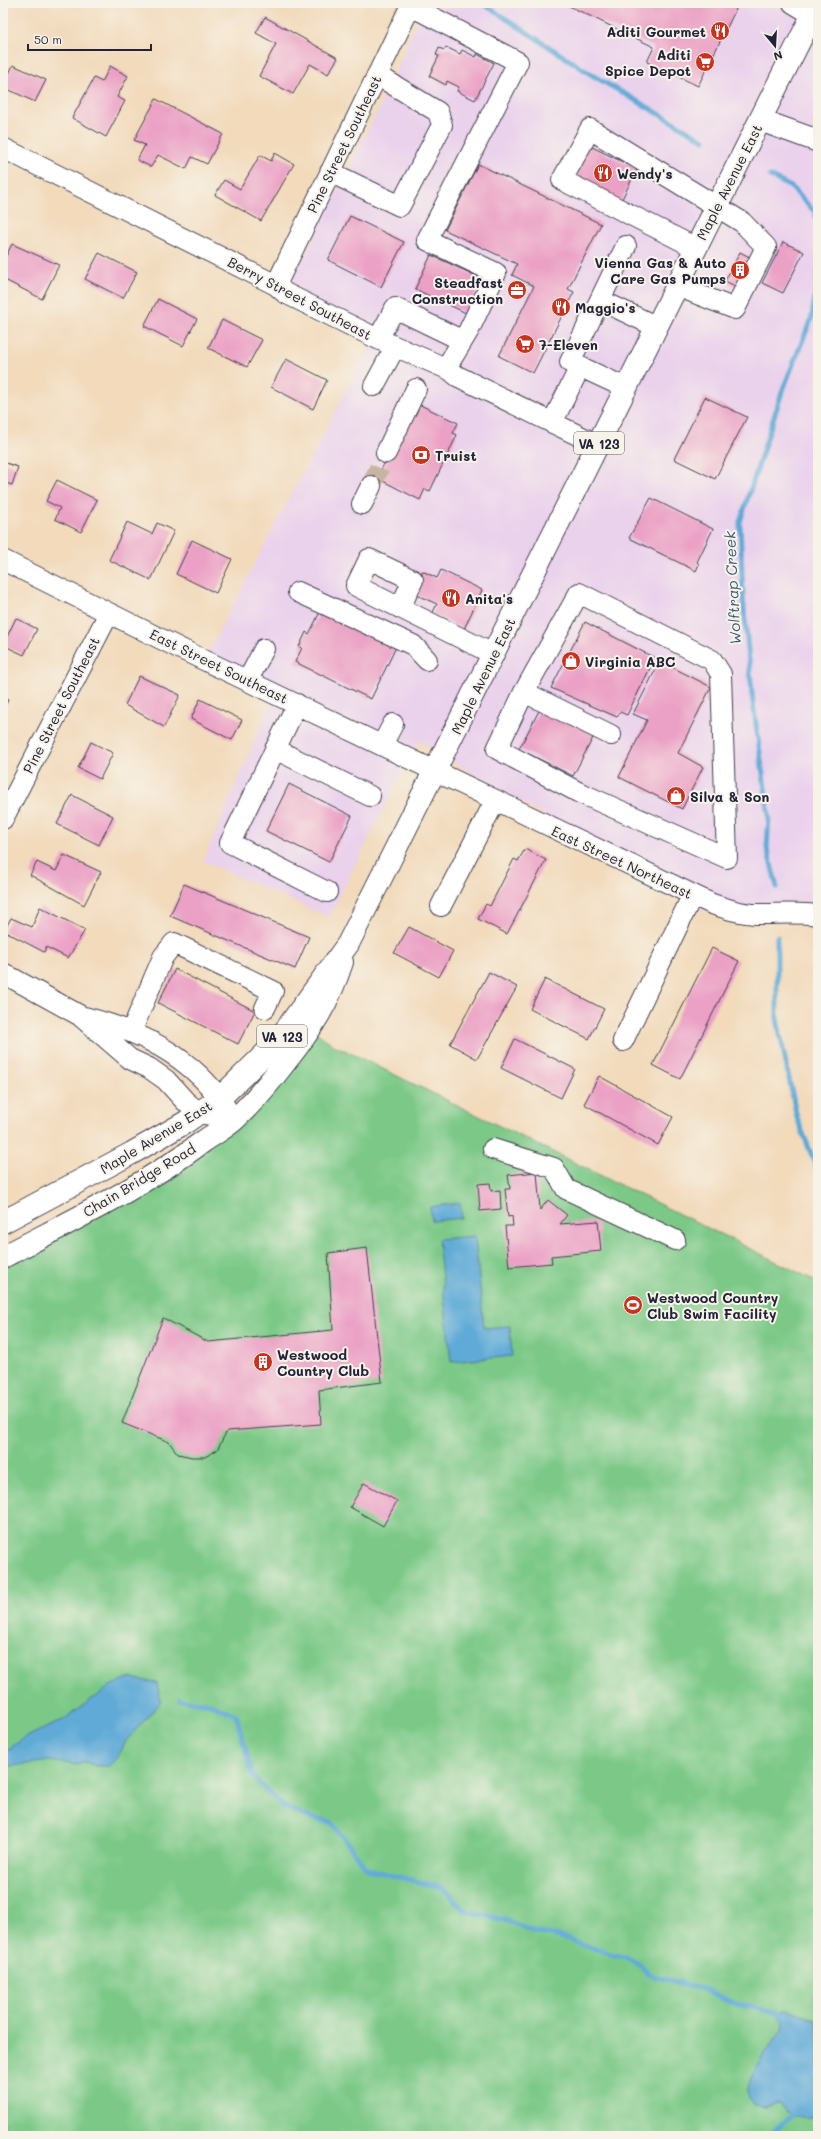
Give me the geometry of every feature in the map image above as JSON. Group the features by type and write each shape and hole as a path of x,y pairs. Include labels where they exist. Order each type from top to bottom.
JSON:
{"main road":[{"name":"Maple Avenue East","path":"3,1222 132,1153 200,1113 220,1098 278,1042 348,944 815,10"},
{"path":"760,120 818,141"},
{"name":"Chain Bridge Road","path":"3,1257 139,1184 179,1160 234,1120 265,1088 303,1041 321,1014 333,991 348,944"}],"street":[{"path":"793,3 815,10"},
{"path":"412,4 518,62 427,240 496,273 469,330 461,340 446,368"},
{"name":"Pine Street Southeast","path":"276,285 412,4"},
{"path":"330,172 400,206 442,125 438,112 377,74"},
{"path":"677,286 735,309 766,247 742,222 590,129 562,180 696,248"},
{"name":"Berry Street Southeast","path":"3,148 276,285 285,293 386,343 446,368 598,445"},
{"path":"626,246 570,362 626,388"},
{"path":"600,300 657,327"},
{"path":"374,386 394,308 461,340"},
{"path":"552,423 580,367"},
{"path":"386,453 416,389"},
{"path":"362,504 371,486"},
{"name":"East Street Southeast","path":"3,560 435,772"},
{"path":"298,592 413,646 427,660"},
{"path":"579,593 712,660 721,674 727,858 578,792 497,749 524,692 579,593"},
{"path":"400,608 493,654"},
{"name":"Pine Street Southeast","path":"3,819 109,613"},
{"path":"248,680 264,649"},
{"path":"524,692 611,735"},
{"path":"297,704 230,843 327,892"},
{"path":"382,745 393,724"},
{"path":"275,749 370,796"},
{"name":"East Street Northeast","path":"435,772 692,896 734,911 757,914 798,912 818,916"},
{"path":"442,906 495,801"},
{"path":"623,1041 692,896"},
{"path":"132,1032 163,956 174,943 273,991 265,1008"},
{"path":"3,974 79,1015 130,1059 149,1068 166,1080 185,1101 200,1113 234,1120"},
{"path":"79,1015 114,1024 166,1050 185,1063 220,1098 234,1120"},
{"path":"493,1149 554,1168 566,1189 674,1240"}],"shaded area":[{"path":"424,3 818,3 818,891 805,915 705,910 418,741 329,917 203,861 275,693 204,660 374,338 285,293 389,88"}],"green space":[{"name":"Westwood Country Club","path":"311,1029 334,1045 818,1282 818,2136 3,2136 3,1258 234,1120"}],"water":[{"path":"460,1203 462,1218 432,1221 430,1207"},
{"path":"475,1236 484,1328 510,1326 512,1356 451,1362 438,1239"},
{"path":"131,1678 157,1683 161,1702 126,1741 119,1755 109,1766 96,1766 85,1762 76,1765 50,1761 3,1767 3,1753 24,1738 63,1720 110,1686"},
{"path":"787,2010 818,2020 818,2116 796,2116 787,2111 778,2103 765,2107 753,2105 748,2095 748,2087 755,2069 766,2051 783,2031 784,2021 779,2013"}],"building":[{"path":"563,3 739,3 698,86 647,62 654,47"},
{"path":"265,17 338,58 328,74 310,64 293,94 259,76 276,44 256,33"},
{"path":"446,47 460,54 462,50 476,57 477,54 494,63 475,100 457,91 459,87 447,81 446,85 429,76 439,56 436,55 439,48 444,50"},
{"path":"13,65 46,80 35,102 3,87"},
{"path":"110,66 128,76 117,97 125,101 106,137 72,118 94,78 102,82"},
{"path":"156,99 223,134 207,164 192,157 186,169 158,155 151,167 137,160 145,145 134,140"},
{"name":"Wendy's","path":"586,144 637,169 620,203 569,178"},
{"path":"275,153 294,164 261,221 215,195 224,180 240,189 260,155 271,161"},
{"path":"478,164 601,224 568,289 574,292 533,373 499,356 534,286 512,275 517,264 445,230"},
{"path":"350,216 404,242 381,287 328,260"},
{"path":"783,242 804,252 783,293 762,283"},
{"path":"12,244 59,265 42,299 3,279 3,262"},
{"name":"Vienna Gas & Auto Care Gas Pumps","path":"740,252 755,260 739,288 725,281"},
{"path":"99,253 137,272 123,298 85,279"},
{"path":"431,255 483,279 466,313 415,289"},
{"path":"158,299 197,319 183,346 144,326"},
{"path":"222,320 262,340 247,367 208,348"},
{"path":"286,359 327,380 313,409 271,387"},
{"path":"705,397 747,417 715,479 674,459"},
{"path":"414,402 458,423 453,433 457,435 430,491 425,489 420,500 377,478"},
{"path":"3,462 18,467 12,485 3,482"},
{"path":"57,480 97,500 81,532 55,519 60,508 46,501"},
{"path":"651,498 713,529 697,562 699,564 696,571 629,538"},
{"path":"127,522 152,534 157,523 174,531 151,580 109,560"},
{"path":"192,540 232,559 216,593 176,574"},
{"name":"Anita's","path":"441,570 482,590 464,629 432,614 437,604 412,593 422,571 437,578"},
{"path":"321,610 396,647 371,699 295,662 302,648 299,647 306,632 309,634"},
{"path":"16,618 37,629 24,655 3,645"},
{"path":"585,622 655,658 627,715 620,712 617,717 551,688"},
{"path":"660,661 711,687 678,753 703,767 682,809 619,777 647,720 633,714"},
{"path":"139,676 180,695 164,727 125,705"},
{"path":"3,698 8,700 3,710"},
{"path":"200,699 242,720 232,740 191,719"},
{"path":"542,705 596,732 573,776 519,749"},
{"path":"91,742 113,753 100,779 78,768"},
{"path":"289,784 352,816 329,862 266,831"},
{"path":"72,795 113,816 99,845 57,824"},
{"path":"525,849 546,860 507,934 478,919 486,904 490,906 514,859 518,861"},
{"path":"64,855 101,872 84,905 30,875 37,862 56,871"},
{"path":"184,884 309,937 295,969 170,916"},
{"path":"40,907 85,930 68,958 46,947 44,952 4,931 11,918 32,927"},
{"path":"409,927 453,951 439,977 394,953"},
{"path":"712,948 739,961 680,1079 653,1065"},
{"path":"175,969 255,1011 238,1044 158,1003"},
{"path":"489,972 517,987 477,1059 450,1044"},
{"path":"545,979 604,1009 589,1039 530,1009"},
{"path":"515,1039 575,1069 561,1098 501,1068"},
{"path":"599,1076 673,1117 658,1145 584,1104"},
{"path":"537,1172 540,1210 548,1200 567,1215 560,1224 598,1221 601,1251 551,1256 552,1263 509,1267 505,1226 513,1226 512,1216 508,1217 505,1189 510,1189 508,1175"},
{"path":"490,1183 491,1191 500,1190 501,1209 480,1211 478,1184"},
{"name":"Westwood Country Club","path":"367,1248 382,1382 319,1390 321,1424 227,1431 217,1450 205,1457 192,1457 178,1454 169,1442 122,1423 163,1318 208,1342 333,1330 328,1253"},
{"path":"364,1483 397,1501 383,1526 350,1507"}],"waterway":[{"name":"Wolftrap Creek","path":"482,3 592,75 704,140"},
{"name":"Wolftrap Creek","path":"770,176 791,187 815,212 818,228"},
{"name":"Wolftrap Creek","path":"777,887 767,848 769,816 753,703 743,597 740,522 782,392 812,317 818,273"},
{"name":"Wolftrap Creek","path":"777,937 777,1019 797,1118 818,1171"},
{"path":"180,1700 211,1704 236,1715 253,1777 284,1807 311,1818 332,1823 367,1869 443,1888 464,1910 511,1922 534,1932 569,1939 614,1955 626,1957 643,1967 650,1975 707,1990 736,2004 779,2013 782,2018"},
{"path":"769,2136 796,2111"}],"tunnel":[{"path":"371,486 386,453"}],"place":[{"name":"Aditi Gourmet","path":"720,31"},
{"name":"Aditi Spice Depot","path":"705,62"},
{"name":"Wendy's","path":"603,173"},
{"name":"Vienna Gas & Auto Care Gas Pumps","path":"740,270"},
{"name":"Steadfast Construction","path":"517,290"},
{"name":"Maggio's","path":"561,307"},
{"name":"7-Eleven","path":"525,344"},
{"name":"Truist","path":"421,455"},
{"name":"Anita's","path":"451,598"},
{"name":"Virginia ABC","path":"571,661"},
{"name":"Silva & Son","path":"676,796"},
{"name":"Westwood Country Club Swim Facility","path":"633,1305"},
{"name":"Westwood Country Club","path":"263,1362"}]}
